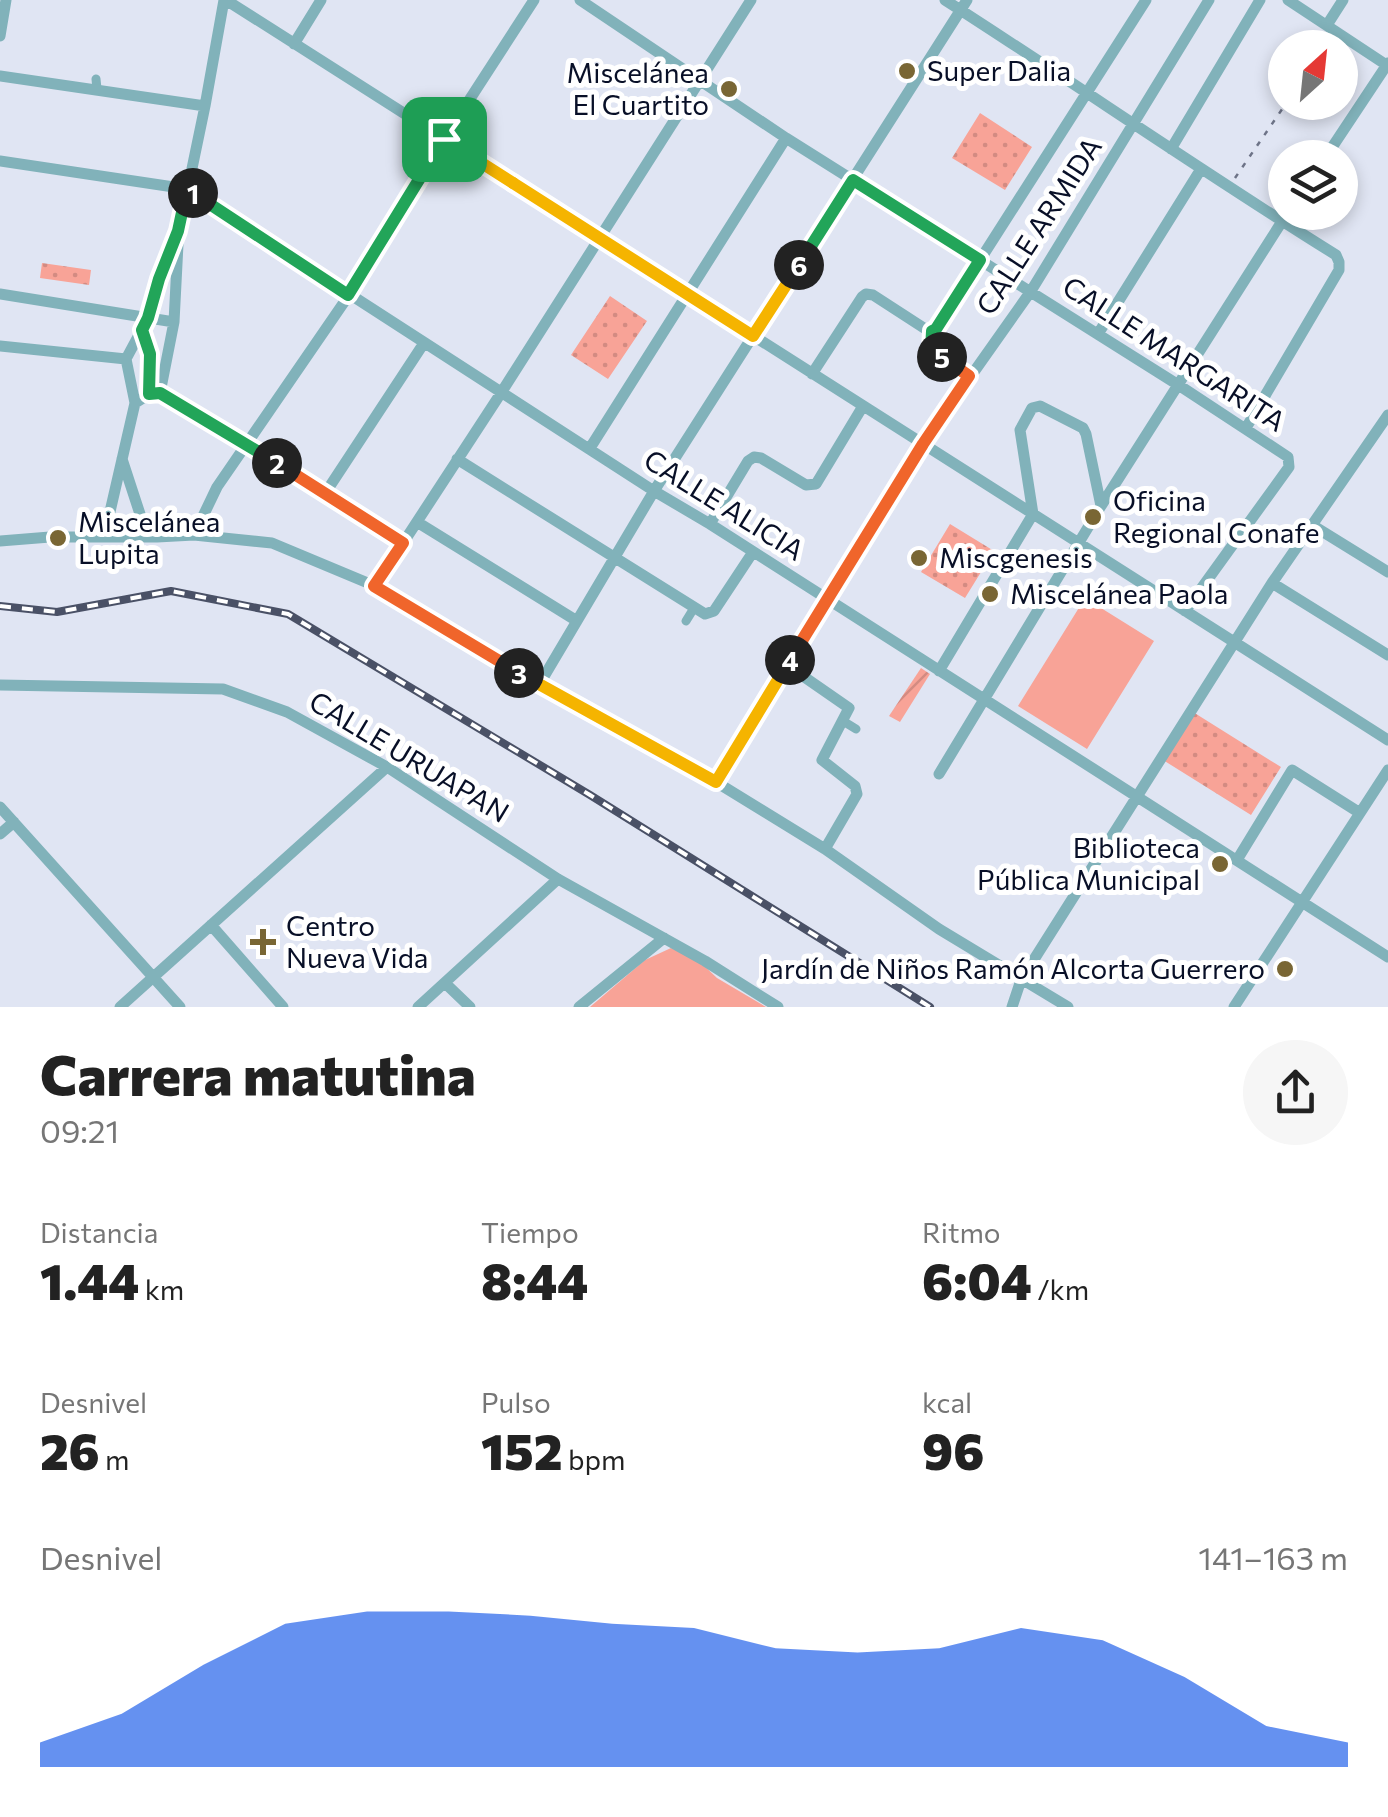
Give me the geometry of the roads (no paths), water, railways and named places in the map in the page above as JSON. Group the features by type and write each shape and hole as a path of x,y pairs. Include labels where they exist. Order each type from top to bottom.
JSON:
{"street":[{"path":"0,36 6,0"},
{"path":"101,536 135,403 126,359 145,324 178,231 225,0 1388,740"},
{"path":"294,44 320,0"},
{"path":"194,535 217,487 348,295 534,0"},
{"name":"CALLE MARGARITA","path":"580,0 786,138 1288,457 1289,467 1185,611"},
{"path":"374,586 751,0"},
{"path":"945,0 964,5 1201,170 1268,208"},
{"path":"812,374 866,294 932,331 936,329 1146,0"},
{"name":"CALLE ARMIDA","path":"716,782 923,444 1031,292 1209,0"},
{"path":"1171,149 1260,0"},
{"path":"1288,0 1388,64 1337,140"},
{"path":"1327,26 1343,0"},
{"path":"538,684 654,491 964,5"},
{"path":"0,76 97,84 205,106"},
{"path":"590,448 786,138"},
{"path":"0,162 187,189"},
{"path":"1098,334 1201,170"},
{"name":"CALLE ALICIA","path":"187,189 1388,957"},
{"path":"939,774 1101,506 1277,230"},
{"path":"1246,428 1339,270 1336,256 1302,230"},
{"path":"135,403 154,394 174,322 178,231"},
{"path":"0,294 145,324 174,322"},
{"path":"145,324 154,394"},
{"path":"326,492 424,343"},
{"path":"0,346 126,359"},
{"path":"154,394 326,492 403,543"},
{"path":"710,524 754,457 806,485 816,484 864,406"},
{"path":"939,671 1033,514 1020,430 1032,408 1040,406 1083,428 1101,506"},
{"path":"1012,1007 1021,980 1234,642 1388,415"},
{"path":"122,456 140,514 136,536"},
{"path":"457,459 708,614 752,552"},
{"path":"417,522 576,622"},
{"path":"1312,525 1388,572"},
{"path":"0,541 194,535 272,543 374,586 538,684 716,782 824,849 939,929 1068,1007"},
{"path":"1272,583 1388,656"},
{"path":"686,621 694,608"},
{"path":"787,665 849,708 822,760 855,786 857,794 824,849"},
{"name":"CALLE URUAPAN","path":"0,685 223,689 287,712 387,767 558,879 705,961 778,1007"},
{"path":"843,720 856,729"},
{"path":"120,1007 387,767"},
{"path":"1237,860 1292,770 1360,813"},
{"path":"1234,1007 1388,770"},
{"path":"0,806 180,1007"},
{"path":"0,834 14,822"},
{"path":"418,1007 558,879"},
{"path":"211,925 284,1007"},
{"path":"579,1007 664,938"},
{"path":"445,982 470,1007"}],"railway":[{"path":"0,606 57,612 171,591 288,614 590,795 930,1007"}],"place":[{"name":"Super Dalia","path":"907,71"},
{"name":"Miscelánea El Cuartito","path":"729,89"},
{"name":"Oficina Regional Conafe","path":"1093,517"},
{"name":"Miscelánea Lupita","path":"58,538"},
{"name":"Miscgenesis","path":"919,558"},
{"name":"Miscelánea Paola","path":"990,594"},
{"name":"Biblioteca Pública Municipal","path":"1220,864"},
{"name":"Centro Nueva Vida","path":"263,942"},
{"name":"Jardín de Niños Ramón Alcorta Guerrero","path":"1285,969"}]}
